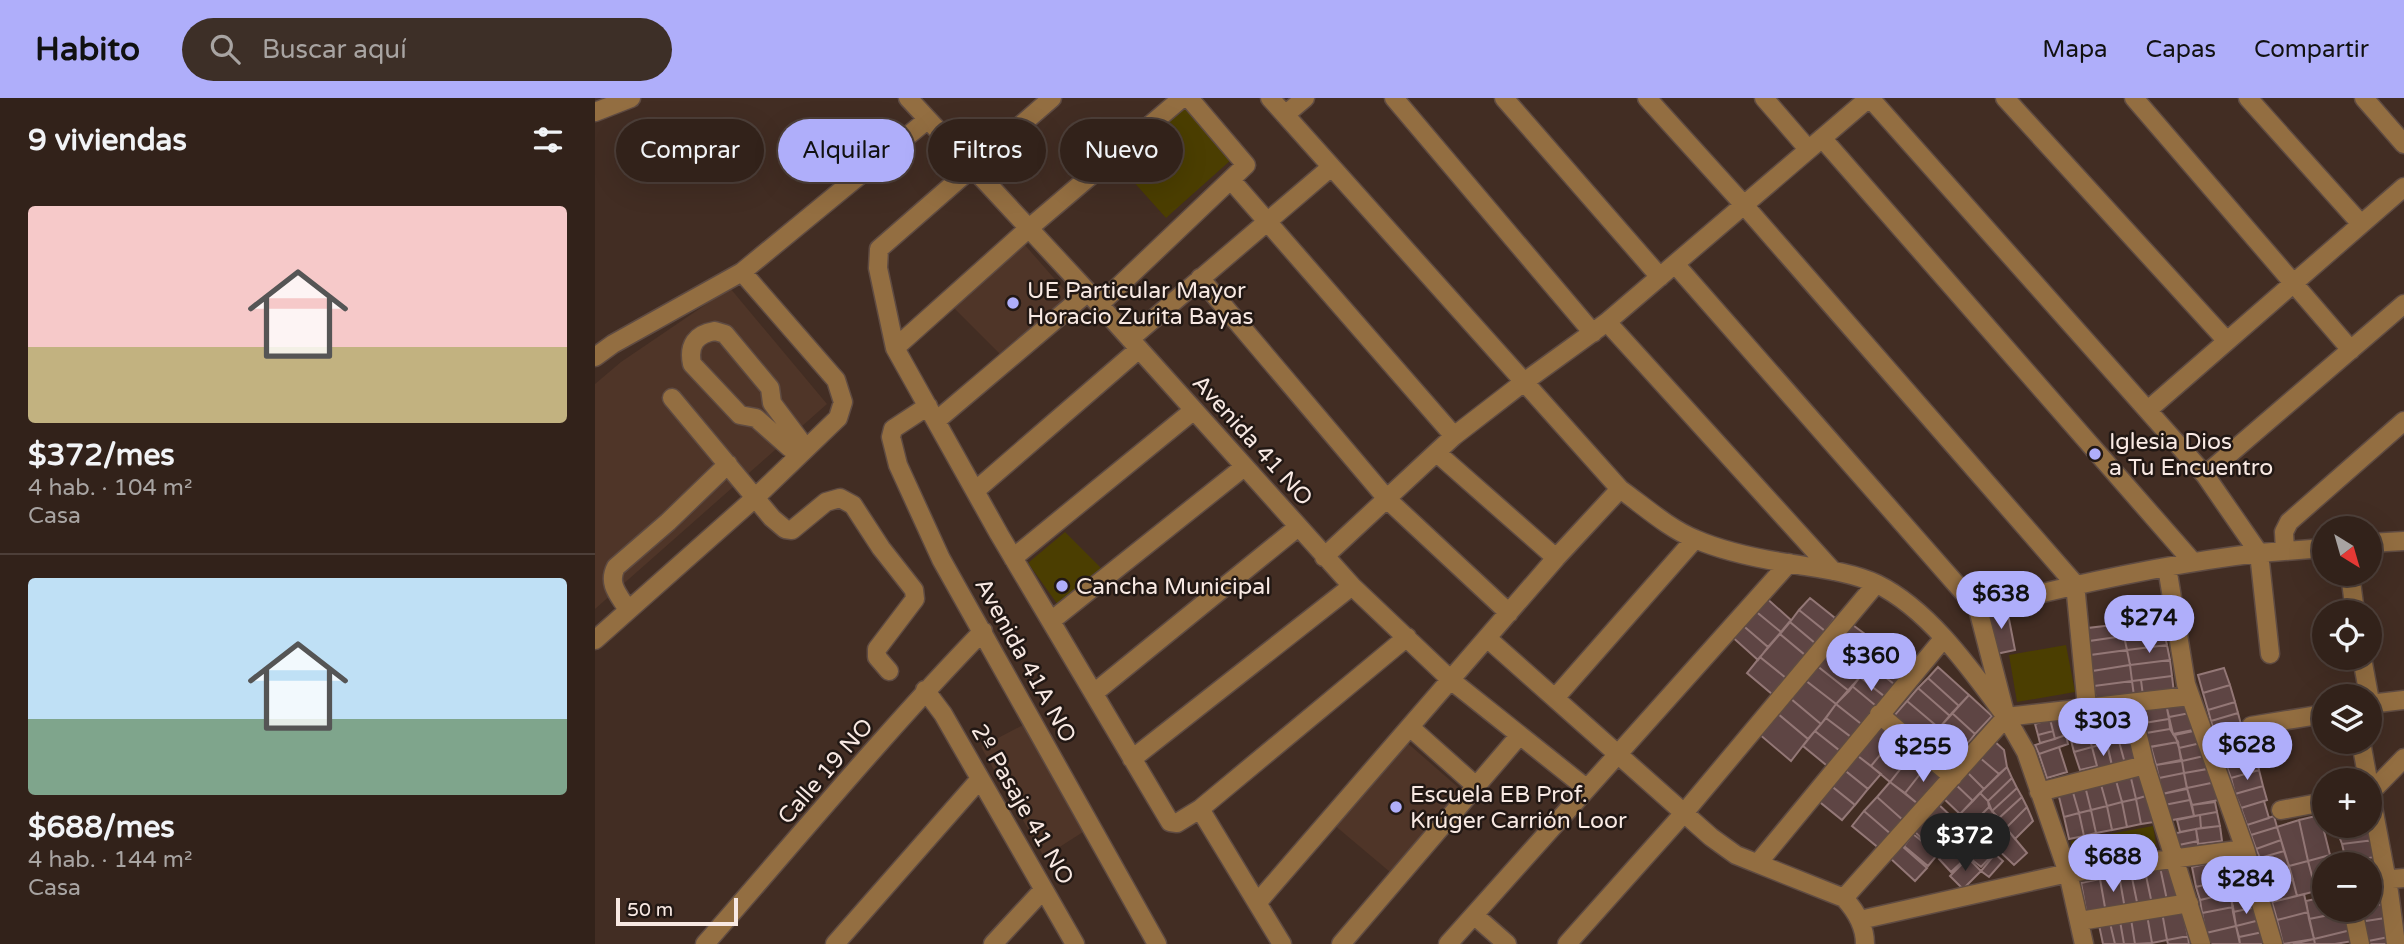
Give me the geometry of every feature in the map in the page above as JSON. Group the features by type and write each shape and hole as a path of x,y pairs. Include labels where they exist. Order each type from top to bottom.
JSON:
{"street":[{"path":"595,112 631,98"},
{"path":"1028,119 1052,98"},
{"path":"895,348 1028,229 1182,98"},
{"path":"932,413 1094,298 1246,165 1189,98"},
{"path":"1270,98 1620,489 1666,523 1695,539 1737,552 1833,571 1876,584 1914,609 1943,639 1972,670 2006,717 2026,752 2068,873 2084,944"},
{"path":"1285,115 1305,98"},
{"path":"1394,98 1600,328 1833,571"},
{"path":"1504,98 1660,277"},
{"path":"1647,98 2075,584 2087,707"},
{"path":"1764,98 1815,143 2192,561"},
{"path":"1324,557 1454,436 1600,328 1869,98 2206,475 2259,553 2270,654"},
{"path":"2005,98 2226,340"},
{"path":"2134,98 2351,350"},
{"path":"2248,98 2361,224"},
{"path":"2364,98 2404,144"},
{"name":"Avenida 41 NO","path":"913,100 927,120"},
{"path":"595,357 613,344 742,272 927,120"},
{"path":"975,491 1134,344 1200,278 1330,168"},
{"path":"1231,180 1454,436"},
{"path":"955,182 879,249 878,268 895,348 1013,558 1173,824 1200,808 1407,638"},
{"name":"Avenida 41 NO","path":"987,182 1352,586 1452,681 1586,788"},
{"path":"2148,410 2404,187"},
{"path":"1675,264 1978,609 2006,717"},
{"path":"595,640 756,497 838,418 843,402 836,380 742,272"},
{"path":"1200,278 1388,500 1509,613"},
{"path":"2206,475 2404,304"},
{"path":"715,331 725,334 770,388 772,402 799,439 802,452 790,449 756,418 740,415 692,364 692,345 698,337 715,331"},
{"path":"673,398 772,518 785,529 792,530 826,502 840,498 853,505 881,548 914,590 915,598 877,649 877,657 889,671"},
{"path":"1013,558 1193,410"},
{"name":"Avenida 41A NO","path":"932,413 893,429 891,437 895,456 941,559 983,631 1150,941"},
{"path":"2285,551 2284,532 2289,522 2404,421"},
{"path":"1437,453 1556,558"},
{"path":"628,610 612,584 616,566 668,522 728,464"},
{"path":"1051,621 1244,467"},
{"path":"1257,903 1556,558 1620,489"},
{"path":"1094,693 1298,527"},
{"path":"2398,541 2404,527"},
{"path":"1555,698 1695,539"},
{"path":"1978,609 2075,584 2192,561 2312,549"},
{"path":"1448,944 1789,563"},
{"path":"2167,567 2186,684 2245,849 2273,944"},
{"path":"1567,944 1684,813 1876,584"},
{"path":"1132,759 1352,586"},
{"name":"Calle 19 NO","path":"705,944 926,690 983,631"},
{"path":"1487,638 1684,813 1736,855 1844,898 1860,920 1865,944"},
{"path":"1758,863 1943,639"},
{"name":"2º Pasaje 41 NO","path":"926,690 1075,944"},
{"path":"1844,898 2006,717 2190,696"},
{"path":"2382,703 2404,700"},
{"path":"2130,704 2145,765 2201,944"},
{"path":"1879,714 1952,777"},
{"path":"2251,726 2312,716"},
{"path":"1411,728 1476,786"},
{"path":"1341,944 1519,736"},
{"path":"2382,778 2404,758"},
{"path":"2039,792 2145,765"},
{"path":"835,944 980,779"},
{"path":"2281,810 2312,804"},
{"path":"1200,808 1282,944"},
{"path":"2379,838 2396,944"},
{"path":"1860,920 2068,873 2245,849"},
{"path":"993,944 1043,890"},
{"path":"2080,921 2189,903"},
{"path":"1474,915 1507,944"},
{"path":"2355,922 2360,944"}],"shaded area":[{"path":"1184,103 1232,159 1166,218 1134,182 1183,182 1183,119 1165,119"},
{"name":"UE Particular Mayor Horacio Zurita Bayas","path":"1024,244 1074,301 1005,359 952,306"},
{"path":"730,288 827,404 595,609 595,384 621,362"},
{"name":"Cancha Municipal","path":"1065,532 1101,568 1058,605 1028,563"},
{"path":"2066,645 2075,692 2017,702 2009,655"},
{"path":"1023,725 1083,832 1044,857 981,747"},
{"name":"Escuela EB Prof. Krúger Carrión Loor","path":"1404,740 1460,789 1390,872 1333,824"},
{"path":"2153,826 2157,850 2075,866 2071,841"}],"building":[{"path":"1764,596 1791,620 1781,632 1753,609"},
{"path":"1810,598 1835,618 1825,631 1799,610"},
{"path":"1753,609 1781,632 1768,647 1740,623"},
{"path":"2007,609 2015,650 1996,654 1988,612"},
{"path":"1799,610 1825,631 1815,643 1790,622"},
{"path":"1790,622 1815,643 1805,655 1780,634"},
{"path":"1740,623 1768,647 1758,660 1730,635"},
{"path":"1850,623 1884,648 1870,665 1836,640"},
{"path":"2121,624 2124,636 2089,641 2088,628"},
{"path":"2164,632 2167,645 2127,650 2124,636"},
{"path":"1780,634 1805,655 1786,678 1760,657"},
{"path":"2124,636 2127,650 2090,655 2089,641"},
{"path":"1836,640 1870,665 1860,677 1827,651"},
{"path":"2167,645 2170,660 2130,665 2127,650"},
{"path":"1884,648 1914,671 1899,688 1870,665"},
{"path":"2127,650 2130,665 2092,671 2090,655"},
{"path":"1827,651 1860,677 1849,691 1816,665"},
{"path":"1760,657 1786,678 1772,694 1747,673"},
{"path":"2170,660 2172,676 2132,681 2130,665"},
{"path":"1816,665 1849,691 1836,704 1805,680"},
{"path":"1870,665 1899,688 1889,700 1860,677"},
{"path":"2130,665 2132,681 2094,686 2092,671"},
{"path":"1938,667 1969,695 1959,706 1928,678"},
{"path":"2224,668 2230,685 2203,693 2198,675"},
{"path":"2172,676 2174,693 2143,696 2141,680"},
{"path":"1860,677 1889,700 1881,710 1852,686"},
{"path":"1928,678 1959,706 1950,716 1918,688"},
{"path":"1805,680 1836,704 1821,724 1790,698"},
{"path":"2141,680 2143,696 2134,696 2132,681"},
{"path":"2132,681 2134,696 2096,701 2094,686"},
{"path":"2230,685 2235,702 2208,710 2203,693"},
{"path":"1852,686 1881,710 1865,727 1836,704"},
{"path":"1918,688 1950,716 1939,728 1907,701"},
{"path":"1969,695 1992,716 1975,734 1952,713"},
{"path":"1790,698 1821,724 1808,739 1777,713"},
{"path":"2188,700 2190,713 2169,717 2166,704"},
{"path":"1907,701 1939,728 1925,744 1893,717"},
{"path":"2235,702 2238,713 2211,721 2208,710"},
{"path":"2166,703 2169,719 2144,723 2141,707"},
{"path":"1836,704 1865,727 1855,740 1826,718"},
{"path":"2124,706 2130,735 2106,741 2099,712"},
{"path":"1777,713 1808,739 1791,761 1759,734"},
{"path":"1952,713 1975,734 1964,748 1939,728"},
{"path":"2083,713 2092,747 2074,752 2065,717"},
{"path":"2190,713 2198,729 2173,734 2169,717"},
{"path":"2238,713 2242,728 2216,737 2211,721"},
{"path":"2100,715 2107,743 2092,747 2084,719"},
{"path":"2064,716 2068,734 2055,739 2050,719"},
{"path":"1826,718 1855,740 1844,754 1815,731"},
{"path":"2050,719 2053,731 2038,735 2035,724"},
{"path":"2169,719 2170,729 2146,733 2144,723"},
{"path":"1877,724 1895,737 1871,766 1854,753"},
{"path":"2247,726 2252,746 2223,755 2216,737"},
{"path":"1939,728 1964,748 1950,764 1925,744"},
{"path":"2170,729 2178,742 2149,747 2146,733"},
{"path":"2198,730 2201,743 2179,748 2175,735"},
{"path":"1815,731 1844,754 1831,769 1803,746"},
{"path":"2053,731 2055,739 2040,743 2038,735"},
{"path":"2066,735 2068,744 2039,754 2035,745"},
{"path":"2136,735 2142,763 2126,767 2118,738"},
{"path":"1895,737 1914,752 1890,782 1871,766"},
{"path":"2118,738 2126,767 2113,770 2106,741"},
{"path":"1993,740 2004,750 2007,767 1999,774 1979,757"},
{"path":"2178,742 2181,760 2156,765 2151,747"},
{"path":"2107,743 2113,770 2099,774 2092,747"},
{"path":"2201,743 2204,756 2182,761 2179,748"},
{"path":"2252,746 2256,758 2227,767 2223,755"},
{"path":"2059,747 2067,772 2047,778 2039,754"},
{"path":"2092,747 2097,766 2080,770 2074,752"},
{"path":"1914,752 1928,764 1905,793 1890,782"},
{"path":"1854,753 1881,774 1868,789 1842,768"},
{"path":"2204,756 2208,769 2184,773 2182,761"},
{"path":"1979,757 1999,774 1984,789 1966,771"},
{"path":"2256,758 2259,770 2231,778 2227,767"},
{"path":"2182,761 2184,773 2159,778 2156,765"},
{"path":"1928,764 1942,775 1918,804 1905,793"},
{"path":"2007,767 2012,778 1988,801 1980,793"},
{"path":"1842,768 1868,789 1855,805 1829,784"},
{"path":"2213,768 2216,782 2187,788 2184,773"},
{"path":"2142,770 2149,795 2136,799 2130,774"},
{"path":"2259,770 2263,786 2235,794 2231,778"},
{"path":"1966,771 1984,789 1973,801 1954,783"},
{"path":"2184,773 2187,789 2162,794 2159,778"},
{"path":"2130,774 2136,799 2122,802 2115,777"},
{"path":"2115,777 2122,802 2107,806 2100,781"},
{"path":"2012,778 2017,788 1992,811 1988,801"},
{"path":"2100,781 2107,806 2091,810 2085,786"},
{"path":"1890,782 1918,804 1904,821 1877,797"},
{"path":"2216,782 2219,800 2192,805 2187,788"},
{"path":"1954,783 1973,801 1960,814 1942,797"},
{"path":"1829,784 1855,805 1842,820 1816,799"},
{"path":"2085,786 2091,810 2079,813 2072,789"},
{"path":"2263,786 2267,800 2241,808 2235,794"},
{"path":"2017,788 2022,797 1999,818 1992,811"},
{"path":"2187,788 2190,800 2164,805 2162,794"},
{"path":"2072,789 2079,813 2064,817 2058,793"},
{"path":"1980,793 1988,801 1989,807 1972,824 1960,814"},
{"path":"2149,795 2154,822 2141,824 2136,799"},
{"path":"1877,797 1904,821 1892,835 1864,811"},
{"path":"2022,797 2027,807 2006,828 1999,818"},
{"path":"2136,799 2141,824 2127,827 2122,802"},
{"path":"2190,800 2194,816 2167,821 2164,805"},
{"path":"2264,801 2269,818 2247,825 2241,808"},
{"path":"2122,802 2127,827 2112,830 2107,806"},
{"path":"2215,802 2217,812 2194,816 2192,805"},
{"path":"1937,803 1968,832 1958,842 1927,814"},
{"path":"2107,806 2112,830 2096,833 2091,810"},
{"path":"1989,807 2006,828 1991,843 1972,824"},
{"path":"2027,807 2033,821 2015,839 2006,828"},
{"path":"2091,810 2096,833 2084,836 2079,813"},
{"path":"1864,811 1892,835 1880,849 1852,826"},
{"path":"2217,812 2220,826 2201,828 2200,815 2194,816"},
{"path":"2079,813 2084,836 2069,839 2064,817"},
{"path":"2200,815 2201,828 2180,832 2177,820"},
{"path":"2274,816 2277,827 2251,835 2247,825"},
{"path":"1927,817 1953,841 1940,856 1914,831"},
{"path":"2312,817 2312,838 2326,838 2329,852 2312,852 2312,860 2308,861 2299,820"},
{"path":"2299,820 2308,861 2289,866 2277,827"},
{"path":"2220,826 2222,841 2198,844 2196,829"},
{"path":"2277,827 2281,840 2256,849 2251,835"},
{"path":"2006,828 2027,853 2014,865 1991,843"},
{"path":"2196,829 2198,841 2174,846 2172,834"},
{"path":"1971,831 1982,843 1968,856 1957,845"},
{"path":"1913,834 1938,854 1928,866 1904,846"},
{"path":"2340,838 2374,840 2342,844"},
{"path":"2281,840 2284,851 2260,858 2256,849"},
{"path":"2374,840 2375,852 2344,852 2342,844"},
{"path":"2198,841 2199,853 2176,856 2174,846"},
{"path":"1984,843 1995,852 1981,867 1970,858"},
{"path":"1955,844 1967,857 1951,872 1939,859"},
{"path":"1902,846 1927,868 1915,881 1891,859"},
{"path":"2284,851 2289,866 2264,873 2260,858"},
{"path":"1995,854 2003,861 1989,877 1981,871"},
{"path":"2244,855 2250,878 2228,884 2223,860"},
{"path":"1968,858 1981,871 1963,889 1950,876"},
{"path":"2223,860 2227,879 2196,887 2192,867"},
{"path":"2312,860 2312,876 2308,861"},
{"path":"2308,861 2312,892 2297,896 2289,866"},
{"path":"2176,864 2183,897 2167,900 2160,867"},
{"path":"2289,866 2293,880 2268,887 2264,873"},
{"path":"2160,867 2167,900 2152,904 2145,871"},
{"path":"2145,871 2152,904 2138,907 2131,873"},
{"path":"2131,873 2138,907 2125,909 2119,875"},
{"path":"2119,875 2125,909 2106,913 2100,879"},
{"path":"2250,878 2253,891 2231,896 2228,884"},
{"path":"2100,879 2106,913 2087,916 2081,883"},
{"path":"2227,879 2230,893 2200,900 2196,887"},
{"path":"2293,880 2297,896 2272,902 2268,887"},
{"path":"2253,891 2257,907 2233,912 2231,896"},
{"path":"2389,892 2391,903 2382,904 2382,893"},
{"path":"2230,893 2233,907 2202,913 2200,900"},
{"path":"2304,894 2308,912 2277,920 2272,902"},
{"path":"2312,900 2312,918 2309,919 2306,901"},
{"path":"2391,903 2392,917 2382,919 2382,904"},
{"path":"2233,907 2236,926 2206,933 2202,913"},
{"path":"2257,907 2260,920 2236,926 2233,912"},
{"path":"2182,908 2188,936 2167,940 2162,912"},
{"path":"2162,912 2167,940 2152,943 2147,915"},
{"path":"2308,912 2314,939 2283,944 2277,920"},
{"path":"2147,915 2152,943 2135,944 2131,919"},
{"path":"2392,917 2394,936 2363,942 2359,922 2382,922 2382,919"},
{"path":"2312,918 2312,922 2350,922 2351,930 2314,939 2309,919"},
{"path":"2131,919 2135,944 2124,944 2120,921"},
{"path":"2260,920 2263,932 2239,937 2236,926"},
{"path":"2120,921 2124,944 2115,944 2110,923"},
{"path":"2110,923 2115,944 2103,944 2099,925"},
{"path":"2236,926 2240,944 2208,944 2206,933"},
{"path":"2351,930 2353,941 2315,944 2314,939"},
{"path":"2263,932 2265,944 2240,944 2239,937"},
{"path":"2188,936 2189,944 2168,944 2167,940"},
{"path":"2394,936 2396,944 2363,944 2363,942"},
{"path":"2314,939 2315,944 2293,944"}],"place":[{"name":"UE Particular Mayor Horacio Zurita Bayas","path":"1013,303"},
{"name":"Iglesia Dios a Tu Encuentro","path":"2095,454"},
{"name":"Cancha Municipal","path":"1062,586"},
{"name":"Escuela EB Prof. Krúger Carrión Loor","path":"1396,807"}]}
